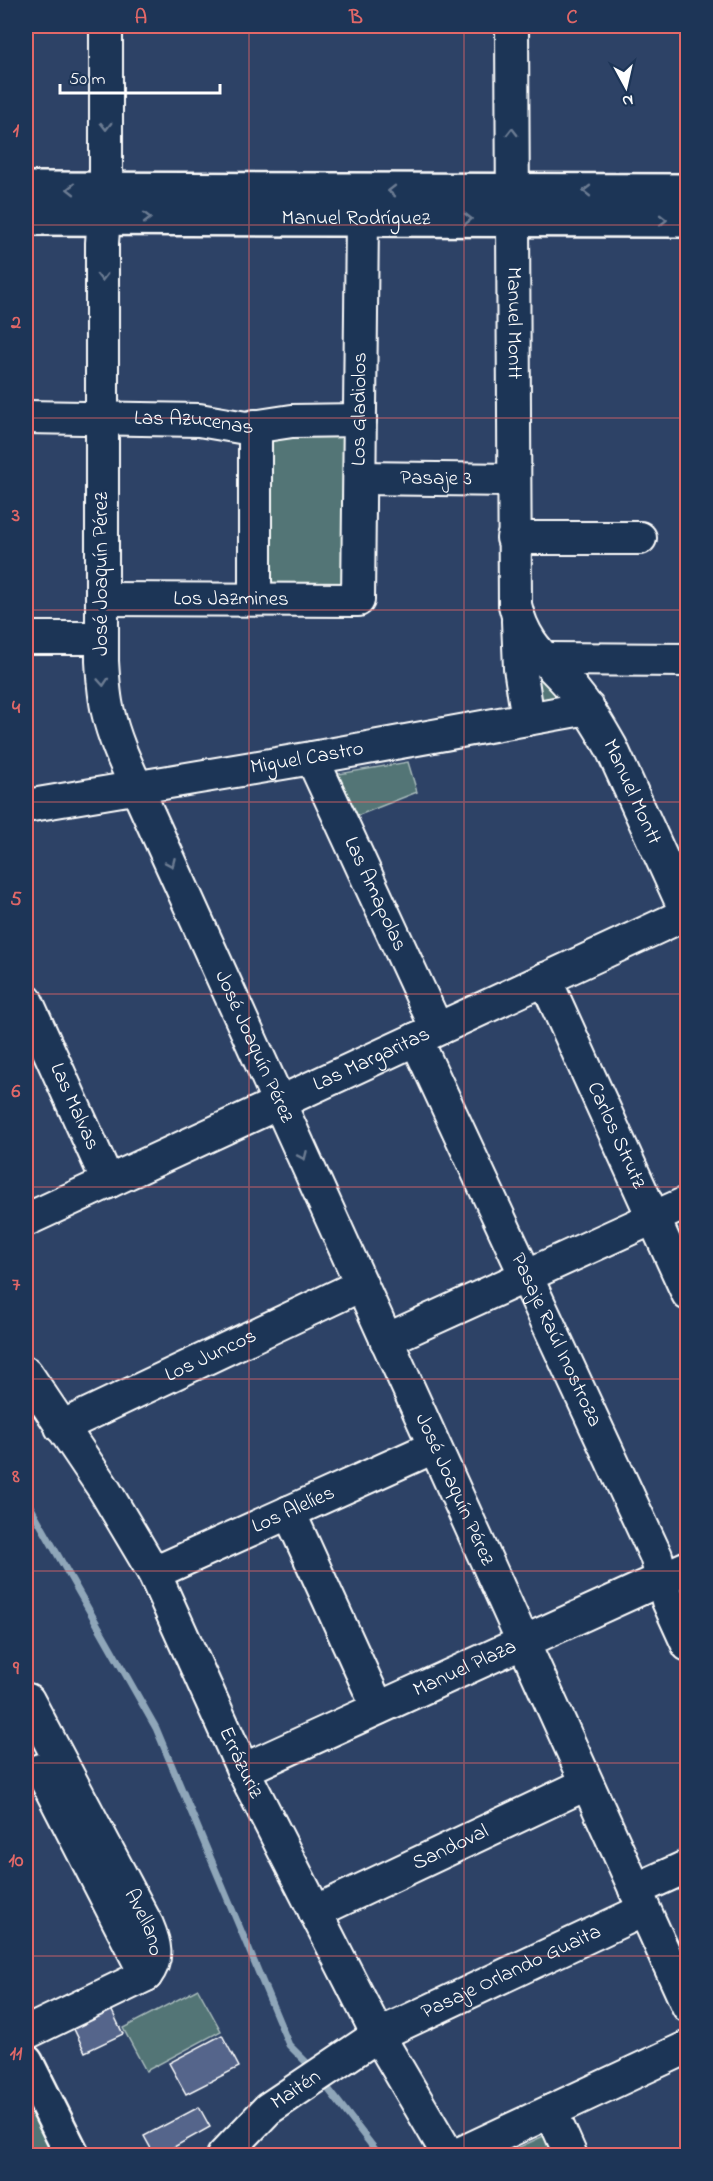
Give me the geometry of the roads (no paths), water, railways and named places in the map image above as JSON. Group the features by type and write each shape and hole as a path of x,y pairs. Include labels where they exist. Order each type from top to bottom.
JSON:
{"main road":[{"name":"Manuel Rodríguez","path":"26,189 104,204 362,219 687,191"},
{"name":"Manuel Rodríguez","path":"26,218 104,204 512,205 687,220"},
{"path":"26,2062 33,2095 73,2156"}],"street":[{"name":"José Joaquín Pérez","path":"106,26 102,638 103,687 107,712 137,788 687,2006"},
{"name":"Manuel Montt","path":"512,26 513,589 519,620 520,668 528,719"},
{"name":"Los Gladiolos","path":"358,600 362,219"},
{"name":"Las Azucenas","path":"26,417 199,420 237,427 292,421 360,420"},
{"path":"255,426 255,599"},
{"name":"Pasaje 3","path":"360,478 513,480"},
{"path":"513,538 640,538"},
{"name":"Los Jazmines","path":"102,598 358,600"},
{"name":"Manuel Montt","path":"519,620 529,642 588,708 611,747 687,915"},
{"path":"26,638 102,638"},
{"path":"544,659 687,660"},
{"name":"Miguel Castro","path":"26,806 312,758 588,708"},
{"name":"Las Amapolas","path":"312,758 426,1034"},
{"name":"Las Margaritas","path":"26,1220 687,915"},
{"name":"Carlos Strutz","path":"545,979 687,1294"},
{"name":"Las Malvas","path":"26,1000 108,1182"},
{"name":"Pasaje Raúl Inostroza","path":"426,1034 526,1276 656,1556 674,1573 668,1602 687,1645"},
{"path":"386,1340 687,1202"},
{"name":"Los Juncos","path":"62,1426 361,1285"},
{"name":"Errázuriz","path":"26,1373 104,1489 154,1573 243,1770 378,2035 449,2156"},
{"name":"Los Alelíes","path":"154,1573 434,1446"},
{"path":"289,1512 378,1708"},
{"name":"Manuel Plaza","path":"243,1770 674,1573"},
{"name":"Avellano","path":"26,1740 146,1975 151,1968 155,1953 155,1946 147,1925 27,1701"},
{"name":"Sandoval","path":"315,1912 586,1784"},
{"name":"Pasaje Orlando Guaita","path":"378,2035 639,1900 687,1866"},
{"path":"26,2033 146,1975"},
{"name":"Maitén","path":"233,2151 268,2109 378,2035"},
{"path":"455,2156 687,2047"},
{"path":"551,2111 571,2156"}],"waterway":[{"path":"26,1499 156,1728 289,2045 312,2068"},
{"path":"323,2082 380,2156"}]}
